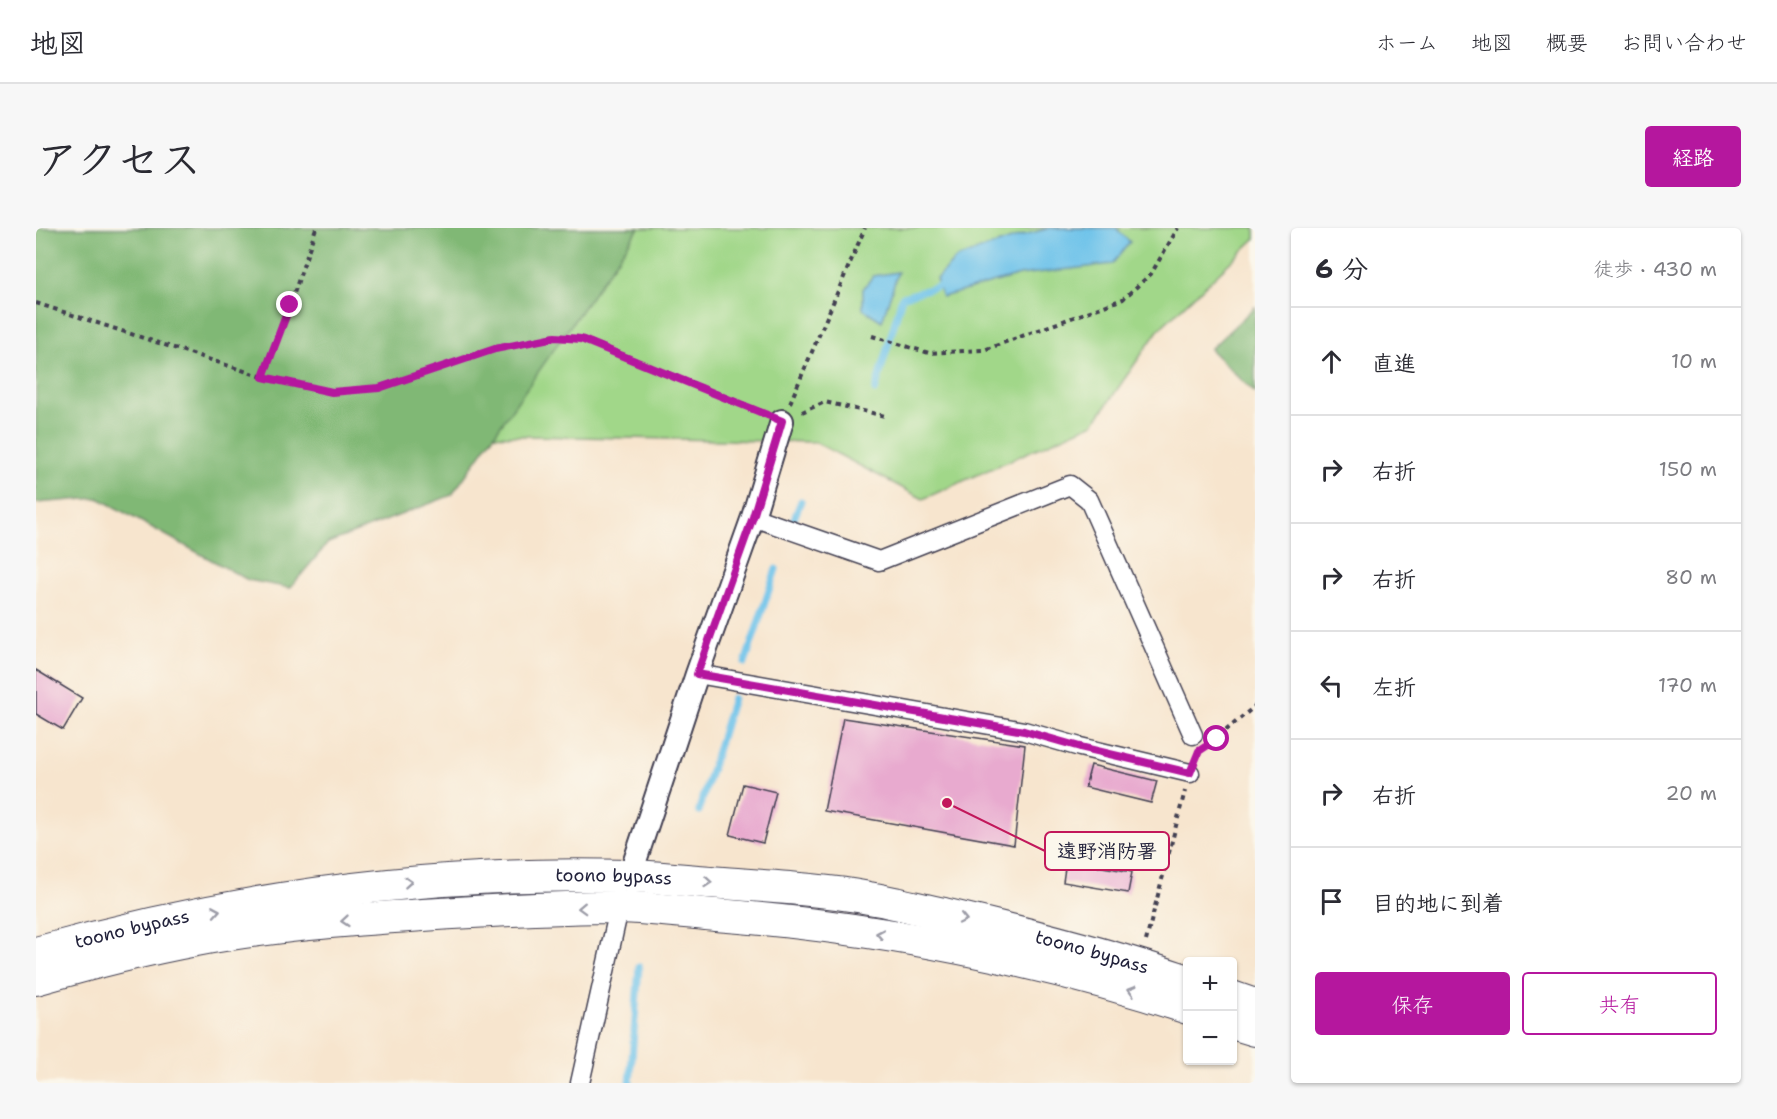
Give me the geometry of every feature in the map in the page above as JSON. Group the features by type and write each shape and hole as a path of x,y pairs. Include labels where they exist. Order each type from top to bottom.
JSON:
{"highway":[{"name":"toono bypass","path":"36,953 193,915 305,895 399,883 483,877 630,876 868,897 991,925 1140,965 1183,979"},
{"name":"toono bypass","path":"36,979 196,940 315,924 488,911 618,907 781,920 921,941 1051,968 1183,1006"},
{"path":"921,941 928,911"},
{"path":"1237,998 1255,1005"},
{"path":"1237,1024 1255,1030"}],"street":[{"path":"580,1083 618,907 753,517 782,421"},
{"path":"753,517 879,561 1070,485 1089,500 1193,735"},
{"path":"697,674 1024,731 1190,773"}],"path":[{"path":"263,377 316,228"},
{"path":"782,421 865,228"},
{"path":"872,336 929,353 984,350 1123,299 1151,274 1178,228"},
{"path":"36,303 263,377 332,392 379,388 495,349 555,337 581,339 782,421 825,402 885,416"},
{"path":"1140,965 1190,773 1199,751 1217,739 1255,706"}],"green space":[{"path":"36,228 1255,228 1255,239 1159,329 1094,423 923,499 815,442 330,432"},
{"path":"36,228 639,228 452,495 328,543 290,588 248,580 98,498 36,503"},
{"path":"1255,307 1255,393 1210,349"}],"water":[{"path":"1050,228 1116,228 1130,242 1112,264 1020,275 942,297 936,279 957,258"},
{"path":"898,272 882,321 863,309 863,289 873,276"}],"building":[{"path":"36,670 82,698 63,730 36,714"},
{"path":"843,718 1025,745 1014,845 824,811"},
{"path":"1091,765 1157,781 1151,803 1085,787"},
{"path":"743,784 776,792 763,843 730,835"},
{"path":"1066,861 1132,872 1128,893 1063,882"}],"waterway":[{"path":"875,391 902,297 939,286"},
{"path":"792,524 801,501"},
{"path":"745,663 776,569"},
{"path":"699,811 733,698"},
{"path":"630,1083 639,967"}],"place":[{"name":"遠野消防署","path":"947,803"}],"route":[{"path":"290,305 263,377 332,392 379,388 495,349 555,337 581,339 782,421 753,517 697,674 1024,731 1190,773 1199,751 1217,739"}]}
